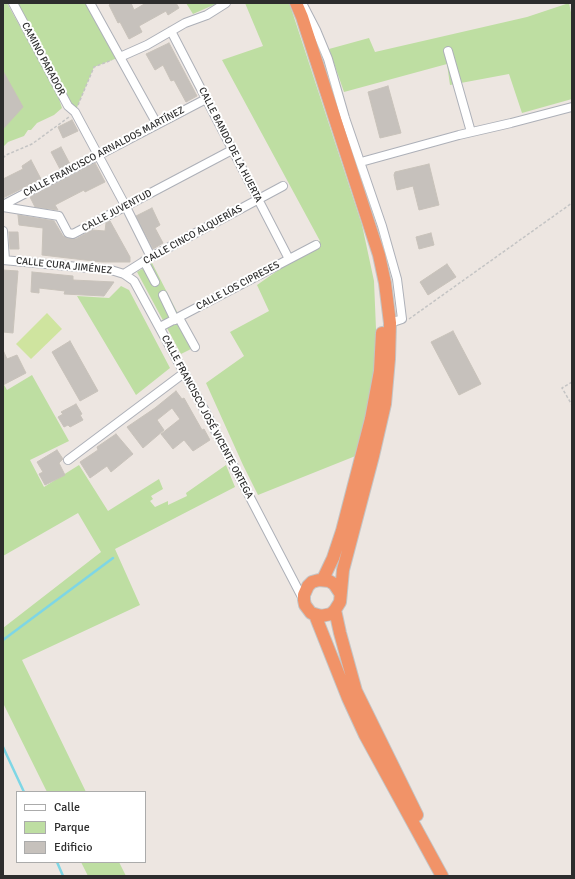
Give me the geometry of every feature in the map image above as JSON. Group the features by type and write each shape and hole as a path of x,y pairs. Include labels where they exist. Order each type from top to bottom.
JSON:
{"highway":[{"path":"296,3 302,17 374,241 386,283 390,323 389,365 385,404 343,570 340,602 336,610 326,616 315,615"},
{"path":"302,3 302,17"},
{"path":"374,241 378,266 381,304 382,347 379,378 371,419 342,531 333,558 318,581 305,590 304,600 308,609 315,615 348,698 365,735 442,876"},
{"path":"318,581 334,584 340,593"},
{"path":"336,610 341,640 356,691 430,840 445,876"}],"street":[{"name":"CAMINO PARADOR","path":"13,3 68,106 75,112 126,206 148,259 155,282"},
{"path":"90,3 156,124"},
{"path":"120,57 147,45 185,23 207,15 226,3"},
{"path":"302,3 316,30 328,59 345,118 382,226 397,279 402,319 390,323"},
{"name":"CALLE BANDO DE LA HUERTA","path":"171,31 289,259"},
{"path":"448,51 471,132"},
{"name":"CALLE FRANCISCO ARNALDOS MARTÍNEZ","path":"3,206 206,99"},
{"path":"361,162 471,132 572,107"},
{"name":"CALLE JUVENTUD","path":"3,206 59,216 68,234 73,234 232,150"},
{"name":"CALLE CINCO ALQUERÍAS","path":"124,274 148,259 283,186"},
{"path":"3,231 4,260"},
{"name":"CALLE LOS CIPRESES","path":"160,327 316,245"},
{"name":"CALLE CURA JIMÉNEZ","path":"4,260 100,268 124,274"},
{"name":"CALLE FRANCISCO JOSÉ VICENTE ORTEGA","path":"124,274 130,277 138,286 284,565 304,600"},
{"path":"163,296 195,347"},
{"path":"68,460 184,373"},
{"path":"284,565 299,580 318,581"}],"path":[{"path":"3,158 6,155 32,144 75,112 94,67 120,57"},
{"path":"409,319 572,203"},
{"path":"572,382 562,388 572,405"}],"green space":[{"path":"3,3 7,3 57,93 62,108 54,115 37,123 31,130 28,130 24,136 8,142 3,147"},
{"path":"13,3 89,3 120,57 94,67 75,112"},
{"path":"186,3 218,3 193,14"},
{"path":"245,3 289,3 290,5 362,225 374,281 377,353 358,455 258,495 206,383 244,356 230,332 269,311 257,285 320,241 222,60 263,46"},
{"path":"569,3 572,17 572,99 522,113 509,74 450,85 447,64 344,92 329,49 369,38 375,52 527,17"},
{"path":"152,263 195,347 181,354 137,272"},
{"path":"121,286 129,290 170,368 136,395 77,296 109,298"},
{"path":"47,313 62,329 31,359 16,344"},
{"path":"32,375 69,441 30,460 44,487 79,465 108,511 159,479 163,489 151,496 153,499 150,501 155,507 168,501 168,505 187,496 186,493 226,465 235,487 115,549 140,605 22,660 86,791 47,791 3,703 3,628 101,552 78,513 3,556 3,383 7,390"},
{"path":"82,863 120,863 126,876 88,876"}],"building":[{"path":"112,3 131,3 134,10 146,3 176,3 179,8 168,15 166,11 139,26 142,32 129,39 120,22 118,23 109,5"},
{"path":"169,43 197,96 186,102 174,80 171,81 163,65 155,70 146,54"},
{"path":"3,71 23,107 3,129"},
{"path":"388,86 401,133 380,138 368,92"},
{"path":"72,120 78,131 63,138 58,127"},
{"path":"61,147 70,164 60,169 51,152"},
{"path":"31,160 41,179 3,198 3,179 23,169 22,166"},
{"path":"95,163 105,182 85,192 84,190 55,205 58,210 35,207 30,197"},
{"path":"429,164 439,205 419,210 413,186 397,190 394,175 395,172"},
{"path":"152,208 160,225 155,228 163,243 153,249 136,216"},
{"path":"18,215 54,221 63,236 72,239 76,239 92,230 105,231 106,223 110,221 130,257 130,262 102,262 42,255 43,228 19,225"},
{"path":"9,232 18,232 19,249 10,249"},
{"path":"431,233 434,245 419,249 416,237"},
{"path":"447,264 456,277 428,295 420,282"},
{"path":"3,270 18,271 13,333 3,332"},
{"path":"32,272 73,276 73,280 114,282 104,296 64,294 65,291 39,288 39,293 31,292"},
{"path":"453,331 481,384 459,395 431,342"},
{"path":"70,341 98,391 80,401 52,352"},
{"path":"3,350 7,359 17,355 26,373 3,385"},
{"path":"176,391 182,399 184,398 202,430 204,429 210,440 193,451 184,440 173,449 161,434 180,419 172,408 157,420 164,430 143,448 127,427 155,408"},
{"path":"76,404 82,414 80,415 83,420 70,427 68,425 64,427 58,417 63,414 61,412"},
{"path":"116,434 133,454 111,472 107,466 90,478 80,462 98,450 97,447"},
{"path":"57,450 63,459 59,463 65,475 45,485 39,474 43,472 37,462"}],"waterway":[{"path":"3,640 113,558"},
{"path":"3,747 24,791"},
{"path":"57,863 63,876"}]}
